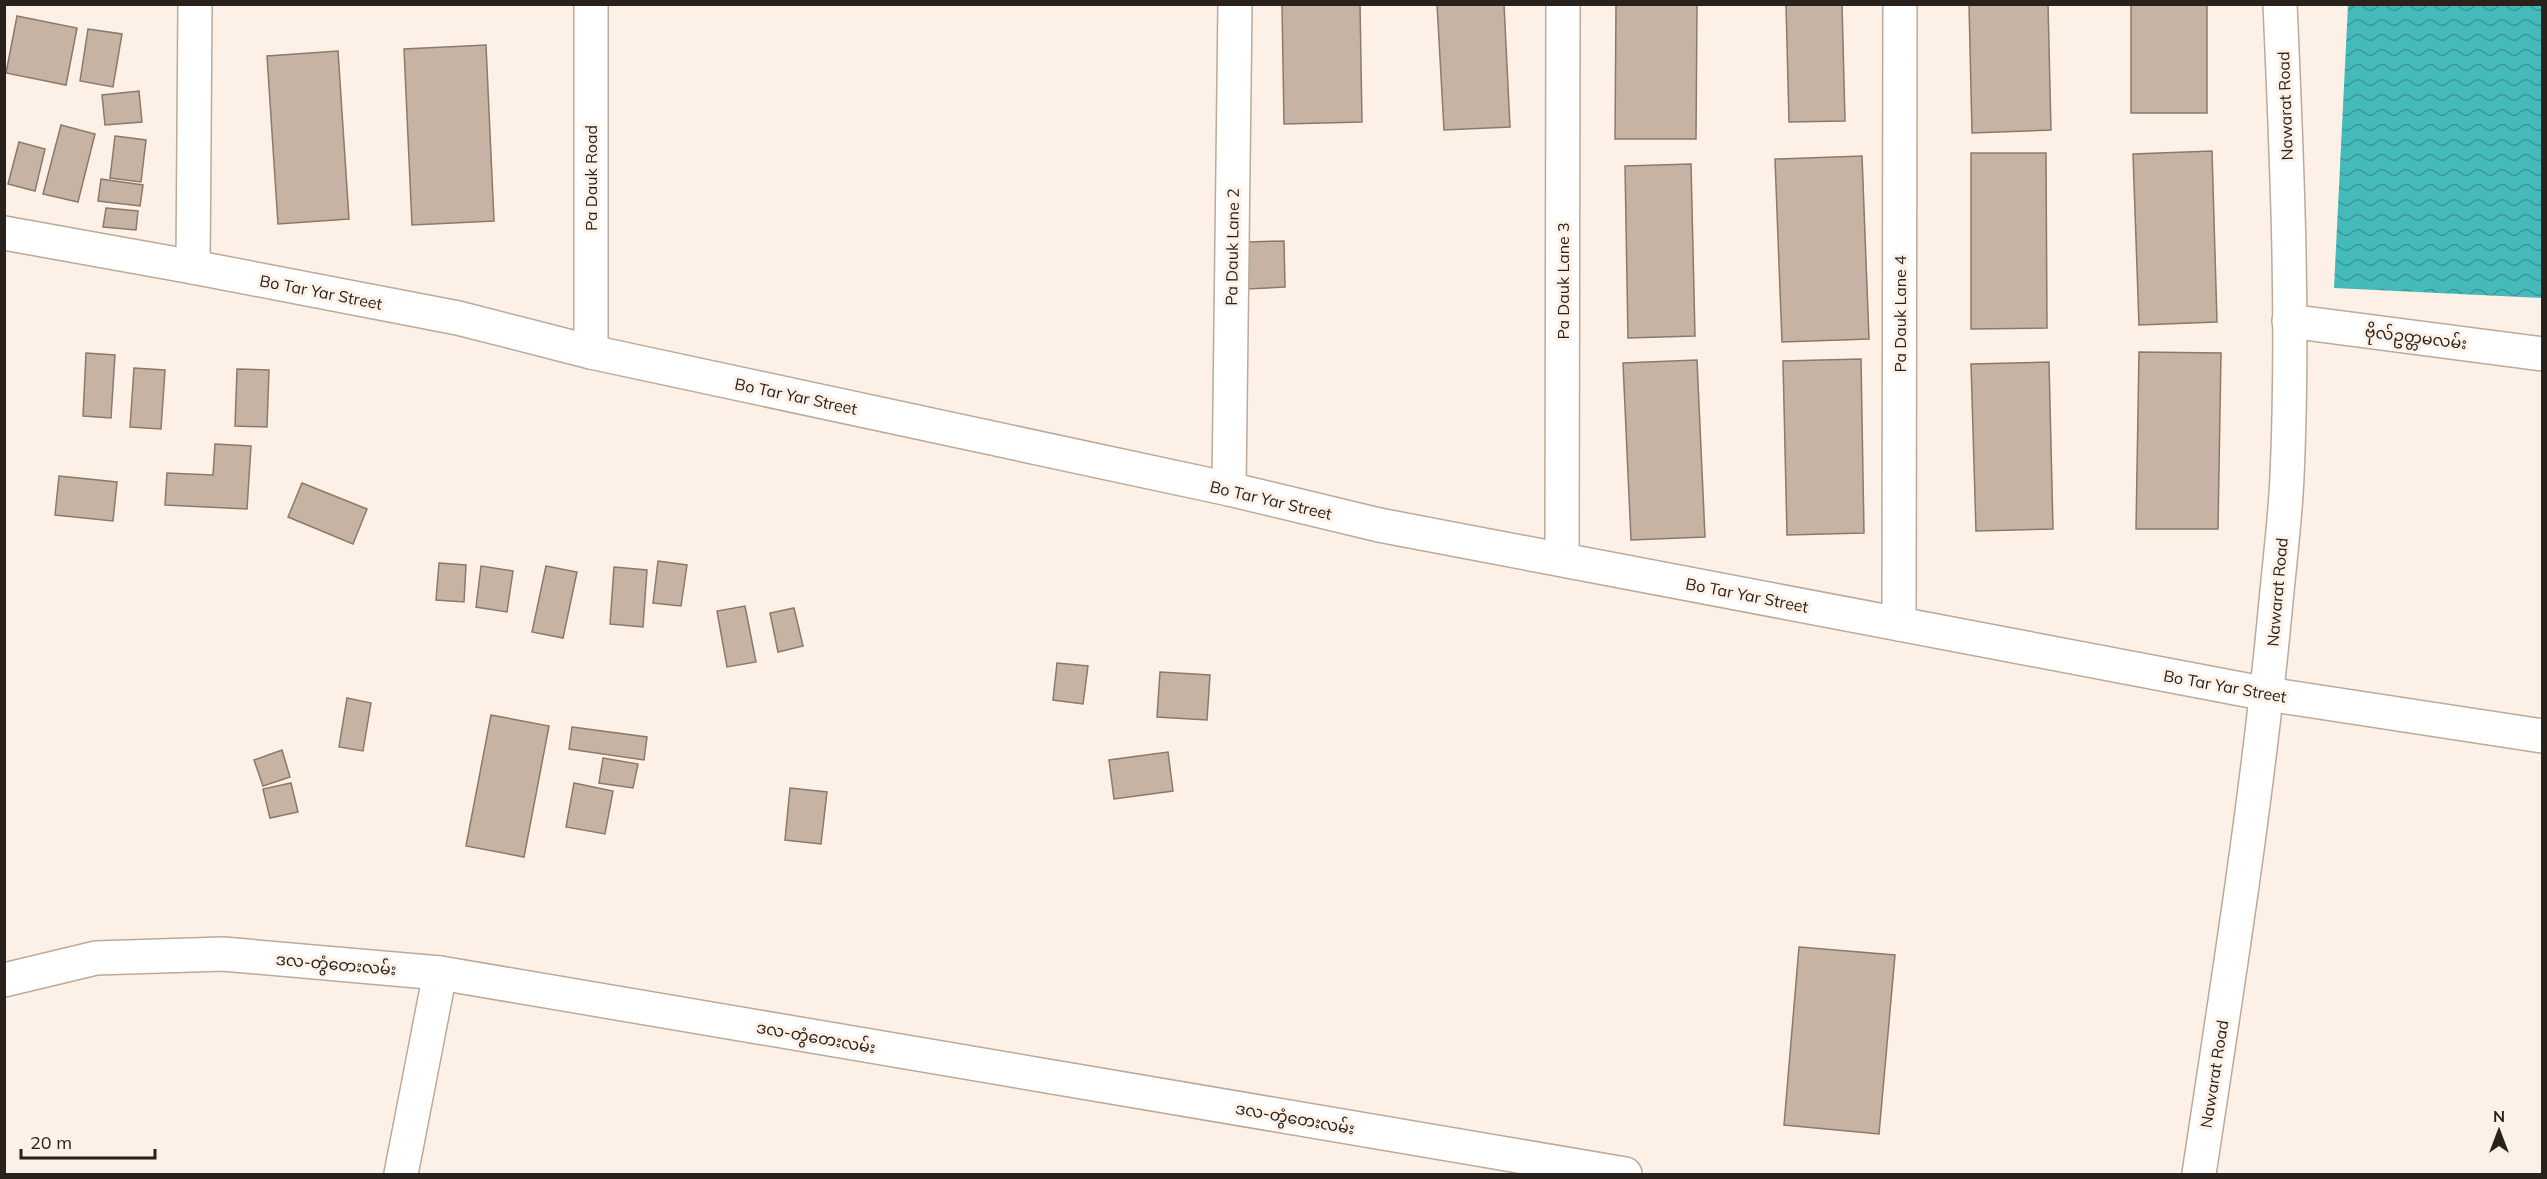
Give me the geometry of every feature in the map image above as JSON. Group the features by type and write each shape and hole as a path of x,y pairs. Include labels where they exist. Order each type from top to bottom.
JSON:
{"street":[{"path":"193,267 195,4"},
{"name":"Pa Dauk Road","path":"591,4 591,352"},
{"name":"Pa Dauk Lane 2","path":"1229,489 1235,4"},
{"name":"Pa Dauk Lane 3","path":"1562,558 1563,4"},
{"name":"Pa Dauk Lane 4","path":"1899,624 1900,4"},
{"name":"Nawarat Road","path":"2199,1174 2243,883 2267,694 2287,478 2289,321 2287,158 2280,4"},
{"name":"Bo Tar Yar Street","path":"4,233 458,318 591,352 1229,489 1379,525 2267,694 2542,736"},
{"name":"ဗိုလ်ဥတ္တမလမ်း","path":"2289,321 2542,354"},
{"name":"ဒလ-တွံတေးလမ်း","path":"4,980 96,958 223,954 440,973 1624,1174"},
{"path":"401,1174 440,973"}],"water":[{"path":"2348,5 2542,5 2542,298 2334,288"}],"building":[{"path":"1282,4 1360,4 1362,122 1284,124"},
{"path":"1437,4 1504,4 1510,127 1444,130"},
{"path":"1616,4 1697,4 1696,139 1615,139"},
{"path":"1786,4 1842,4 1845,121 1789,122"},
{"path":"1969,4 2048,4 2051,130 1972,133"},
{"path":"2131,4 2207,4 2207,113 2131,113"},
{"path":"17,16 77,28 66,85 6,73"},
{"path":"88,29 122,34 113,87 80,81"},
{"path":"486,45 494,221 412,225 404,49"},
{"path":"338,51 349,219 278,224 267,56"},
{"path":"139,91 142,122 105,125 102,95"},
{"path":"61,125 95,134 78,202 43,194"},
{"path":"115,136 146,140 141,182 110,178"},
{"path":"19,142 45,149 35,191 8,184"},
{"path":"2212,151 2217,322 2139,325 2133,154"},
{"path":"1971,153 2046,153 2047,328 1971,329"},
{"path":"1862,156 1869,339 1782,342 1775,159"},
{"path":"1691,164 1695,336 1628,338 1625,166"},
{"path":"101,179 143,185 140,206 98,201"},
{"path":"106,208 138,211 136,230 103,227"},
{"path":"1284,241 1285,287 1247,289 1246,242"},
{"path":"2139,352 2221,353 2218,529 2136,529"},
{"path":"86,353 115,355 111,418 83,416"},
{"path":"1861,359 1864,533 1787,535 1783,361"},
{"path":"1697,360 1705,537 1631,540 1623,363"},
{"path":"2049,362 2053,529 1976,531 1971,364"},
{"path":"134,368 165,370 161,429 130,427"},
{"path":"237,369 269,370 267,427 235,426"},
{"path":"215,444 251,446 247,509 165,505 167,473 213,475"},
{"path":"59,476 117,482 113,521 55,515"},
{"path":"302,483 367,509 353,544 288,517"},
{"path":"658,561 687,565 681,606 653,603"},
{"path":"439,563 466,565 464,602 436,600"},
{"path":"481,566 513,571 507,612 476,607"},
{"path":"546,566 577,572 563,638 532,632"},
{"path":"614,567 647,570 643,627 610,624"},
{"path":"745,606 756,662 727,667 717,611"},
{"path":"794,608 803,646 778,652 770,613"},
{"path":"1057,663 1088,666 1083,704 1053,700"},
{"path":"1160,672 1210,675 1207,720 1157,717"},
{"path":"347,698 371,703 363,751 339,747"},
{"path":"491,715 549,726 524,857 466,846"},
{"path":"572,727 647,737 644,760 569,749"},
{"path":"282,750 290,777 263,786 254,760"},
{"path":"1168,752 1173,791 1114,799 1109,760"},
{"path":"603,758 638,764 633,788 599,783"},
{"path":"291,783 298,812 270,818 263,789"},
{"path":"574,783 613,791 605,834 566,827"},
{"path":"790,788 827,792 821,844 785,840"},
{"path":"1799,947 1895,955 1879,1134 1784,1125"}]}
